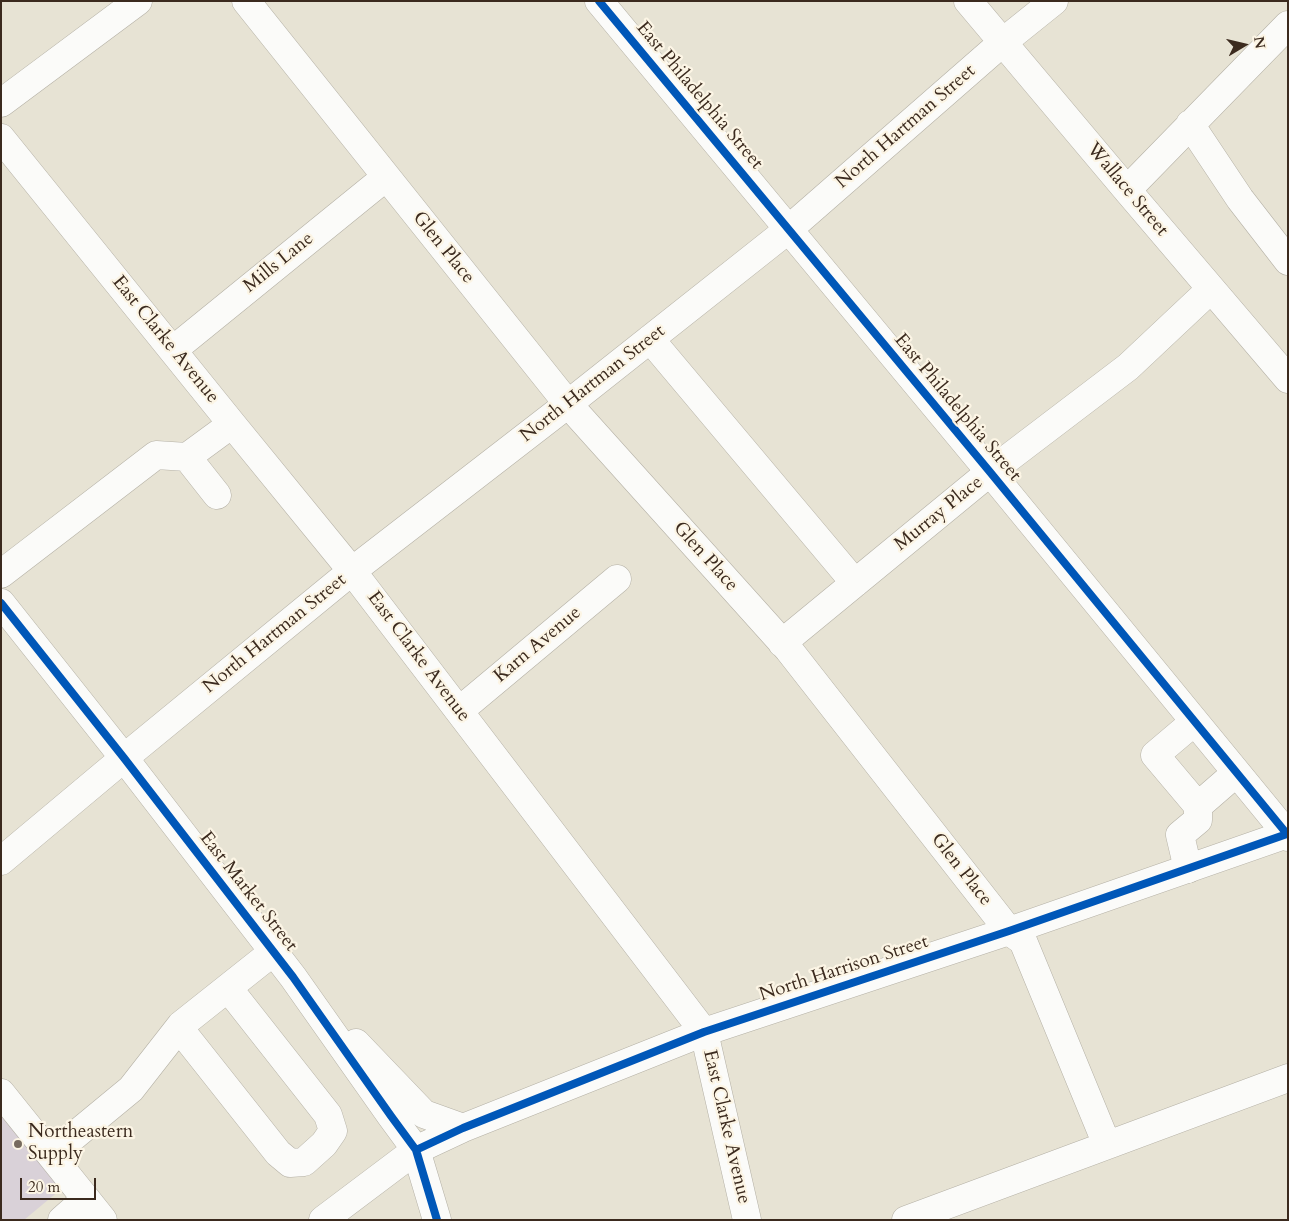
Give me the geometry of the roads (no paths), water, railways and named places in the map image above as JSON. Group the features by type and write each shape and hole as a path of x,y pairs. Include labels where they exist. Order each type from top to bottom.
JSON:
{"street":[{"path":"1,103 138,1"},
{"name":"Glen Place","path":"246,1 568,404 782,643 1010,931 1023,941 1107,1145"},
{"name":"East Philadelphia Street","path":"599,1 1288,835"},
{"name":"Wallace Street","path":"968,1 1288,379"},
{"name":"North Hartman Street","path":"1,861 352,571 568,404 789,229 1003,42 1054,1"},
{"path":"1127,190 1288,25"},
{"path":"1190,124 1240,199 1288,261"},
{"name":"East Clarke Avenue","path":"1,138 352,571 704,1032 747,1220"},
{"name":"Mills Lane","path":"173,350 386,177"},
{"name":"Murray Place","path":"782,643 990,472 1128,367 1211,289"},
{"path":"650,339 855,583"},
{"path":"1,574 156,455 186,457 232,424"},
{"path":"186,457 218,495"},
{"name":"Karn Avenue","path":"460,712 617,579"},
{"name":"East Market Street","path":"1,603 124,758 293,977 416,1150 437,1220"},
{"path":"1188,869 1180,835 1198,820 1198,806 1155,755 1194,722"},
{"path":"1198,806 1236,773"},
{"name":"North Harrison Street","path":"323,1220 416,1150 463,1128 704,1032 1010,931 1288,835"},
{"path":"51,1155 131,1088 182,1025 273,952"},
{"path":"293,977 424,1114 463,1128"},
{"path":"179,1028 278,1153 290,1163 304,1162 324,1144 333,1132 328,1114 228,988"},
{"path":"906,1220 1288,1078"},
{"path":"1,1093 103,1220"},
{"path":"62,1220 86,1199"}],"place":[{"name":"Northeastern Supply","path":"18,1144"}]}
